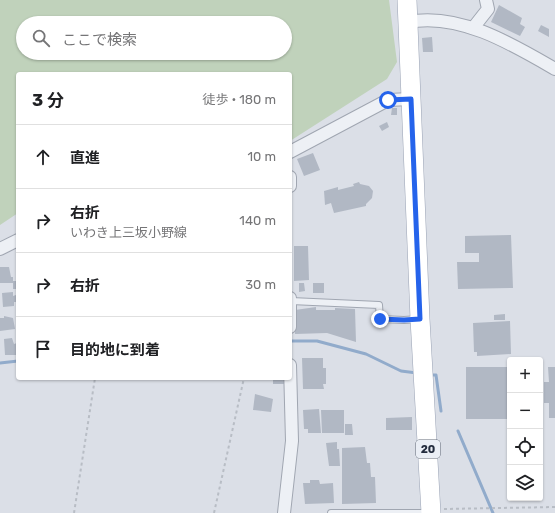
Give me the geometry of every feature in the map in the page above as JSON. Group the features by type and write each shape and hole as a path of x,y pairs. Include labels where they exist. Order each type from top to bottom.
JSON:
{"main road":[{"name":"20","path":"407,0 420,319 430,512"}],"street":[{"path":"473,28 488,3"},
{"path":"408,22 419,20 451,21 473,28 555,69"},
{"path":"292,151 388,100 411,99"},
{"path":"0,249 16,241"},
{"path":"284,513 292,441 290,380"}],"lane":[{"path":"292,300 379,305 380,319 420,319"},
{"path":"331,513 430,512"}],"path":[{"path":"74,513 95,380"},
{"path":"214,513 244,380"},
{"path":"430,512 555,507"}],"green space":[{"path":"0,0 389,0 397,62 387,79 292,140 292,72 16,72 16,214 0,225"}],"building":[{"path":"499,5 522,18 520,24 525,27 520,36 491,22"},
{"path":"541,25 549,29 549,37 538,31"},
{"path":"432,37 433,52 423,52 422,38"},
{"path":"392,108 397,108 397,115 391,115"},
{"path":"387,122 389,127 382,131 379,126"},
{"path":"313,153 320,170 304,176 297,159"},
{"path":"359,182 360,184 369,186 373,191 372,198 366,206 334,213 331,203 325,205 324,191 338,187 338,190 354,186 353,184"},
{"path":"511,235 513,288 458,289 457,262 479,262 479,253 465,253 465,236"},
{"path":"294,246 308,246 309,280 294,281"},
{"path":"0,267 9,267 13,281 16,281 16,289 13,289 13,283 0,283"},
{"path":"299,283 304,283 305,291 299,292"},
{"path":"313,283 324,283 324,293 313,293"},
{"path":"13,292 13,296 16,295 16,302 14,302 14,306 3,307 2,293"},
{"path":"316,307 316,310 335,310 335,308 355,309 356,342 327,333 295,334 295,310"},
{"path":"505,314 505,320 494,320 494,315"},
{"path":"4,316 13,318 15,329 0,331 0,318 4,318"},
{"path":"510,321 511,354 477,356 477,352 474,352 473,323"},
{"path":"12,338 14,344 16,343 16,355 5,355 4,339"},
{"path":"302,358 323,358 323,368 326,368 326,384 323,384 324,389 303,389"},
{"path":"466,367 507,367 507,419 466,419"},
{"path":"548,367 555,367 555,418 549,418 549,403 544,403 544,382 549,382"},
{"path":"273,380 284,380 284,384 273,384"},
{"path":"255,394 273,399 271,412 253,410"},
{"path":"319,409 321,433 308,433 308,429 304,429 303,410"},
{"path":"321,410 344,410 344,433 322,433"},
{"path":"412,417 412,430 386,430 386,418"},
{"path":"345,424 352,424 353,435 345,435"},
{"path":"337,442 340,466 329,466 326,443"},
{"path":"365,447 367,463 370,463 371,477 375,477 376,503 342,504 342,448"},
{"path":"310,480 319,480 320,484 333,483 334,503 305,504 303,483 310,483"}],"waterway":[{"path":"292,341 317,341 366,354 401,371 417,373"},
{"path":"0,363 16,361"},
{"path":"430,375 436,375 441,411"},
{"path":"458,431 493,513"}],"route":[{"path":"380,319 420,319 411,99 388,100"}]}
